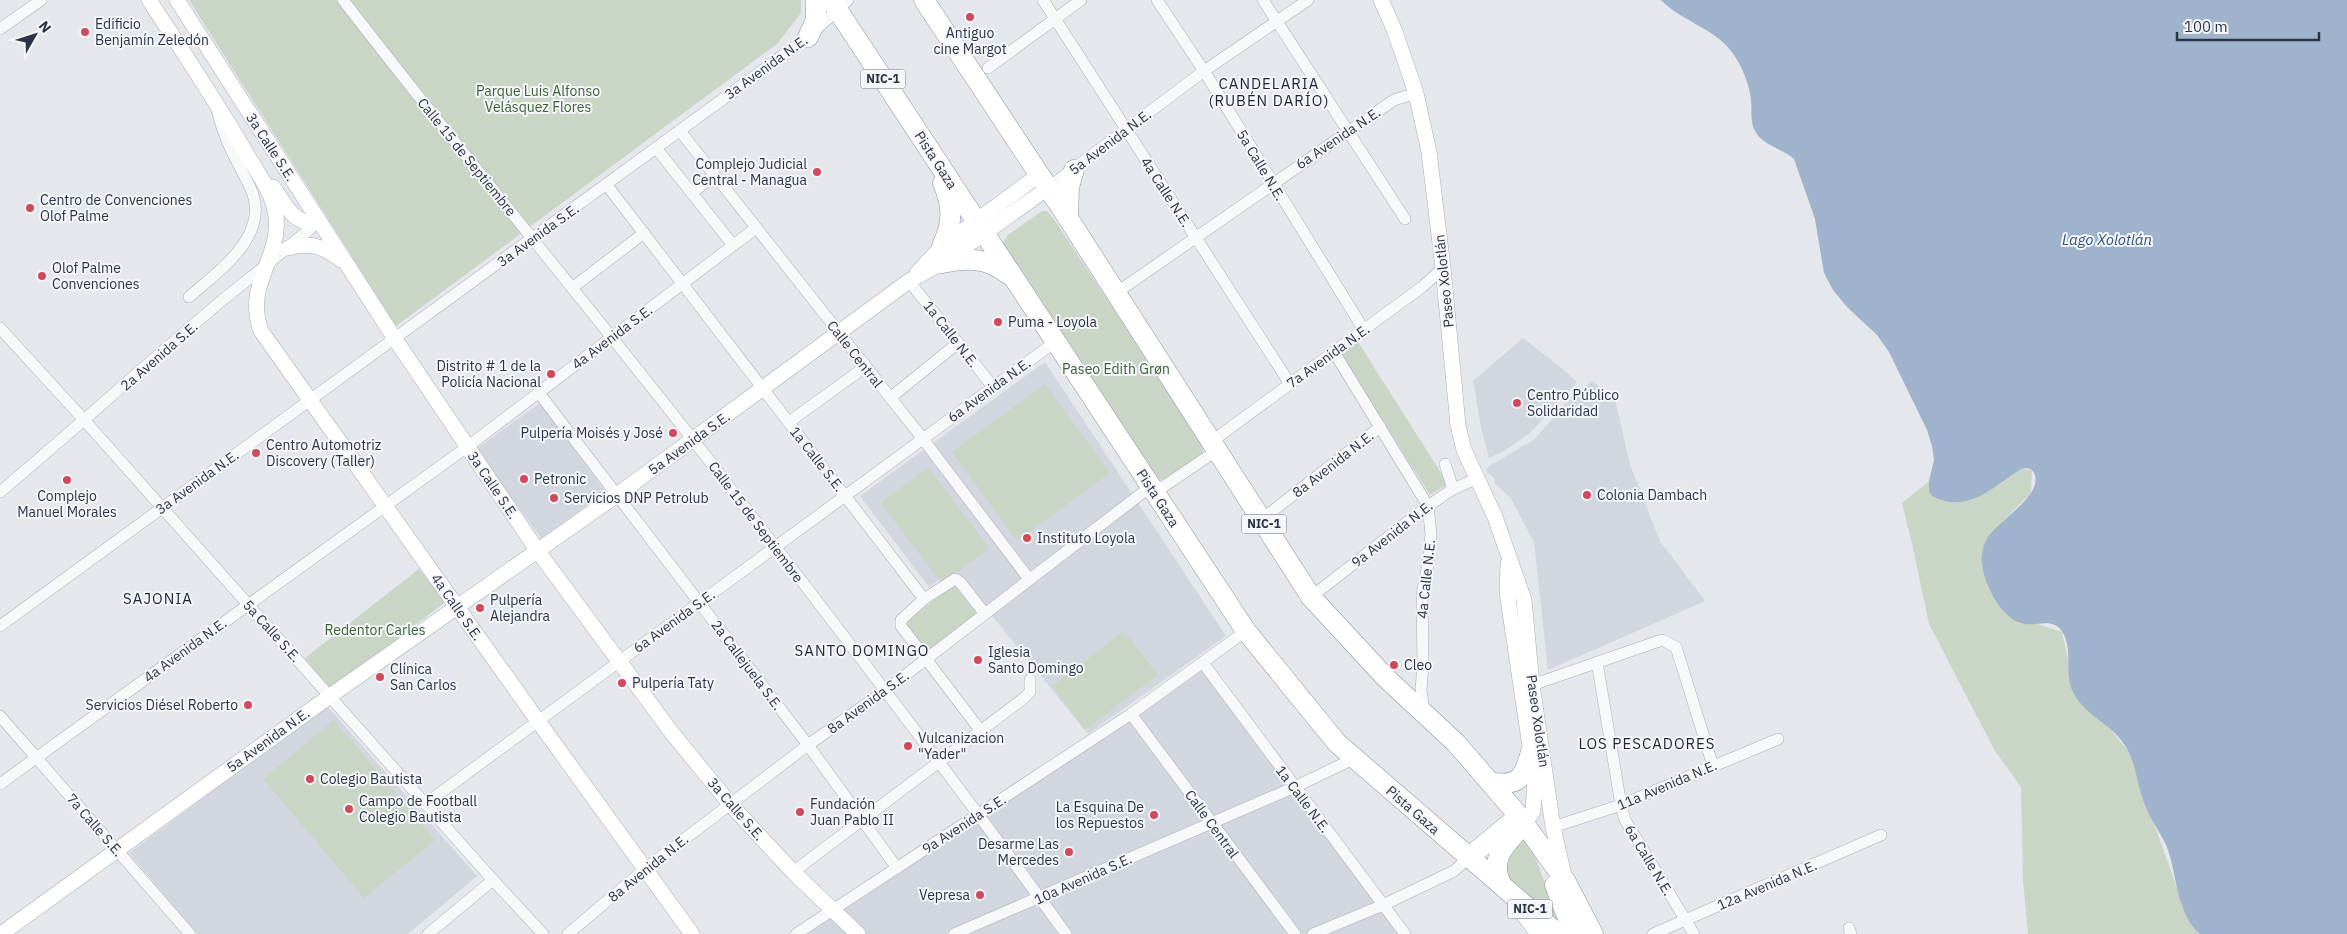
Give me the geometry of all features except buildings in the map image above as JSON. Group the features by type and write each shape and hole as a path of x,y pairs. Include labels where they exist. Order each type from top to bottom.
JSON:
{"highway":[{"path":"808,37 816,20 816,0"},
{"name":"NIC-1","path":"924,0 1068,218 1311,597 1337,628 1386,678 1456,743 1492,783 1527,826 1566,882 1593,934"},
{"name":"Pista Gaza","path":"839,3 929,149 1246,631 1324,729 1354,759 1558,934"},
{"path":"929,149 952,209 951,223 942,255 982,260 997,265 1015,280"},
{"path":"1068,218 1068,187 1074,170"},
{"path":"1492,783 1508,785 1516,782 1526,769 1531,752"},
{"path":"1468,858 1527,826"},
{"path":"1501,884 1495,872 1495,865 1501,852 1527,826"},
{"path":"1527,826 1574,934"}],"street":[{"path":"0,29 40,0"},
{"name":"3a Calle S.E.","path":"149,0 215,101 268,190 276,214 274,243 263,269"},
{"name":"3a Calle S.E.","path":"177,0 395,339 537,550 672,733 730,804 793,872 858,934"},
{"name":"Calle 15 de Septiembre","path":"343,0 693,440 774,548 886,690 1066,934"},
{"name":"4a Calle N.E.","path":"1043,0 1290,384"},
{"path":"988,68 1081,0"},
{"name":"5a Calle N.E.","path":"1157,0 1204,71 1272,184 1364,330"},
{"path":"1263,0 1405,219"},
{"name":"5a Avenida N.E.","path":"839,333 942,255 1044,182 1074,170 1204,71 1308,0"},
{"name":"Paseo Xolotlán","path":"1381,0 1394,29 1416,93 1429,152 1443,268 1458,425 1464,450 1495,518 1508,560 1524,600 1532,685 1553,827 1566,882"},
{"name":"3a Avenida N.E.","path":"680,130 808,37 839,3"},
{"name":"6a Avenida N.E.","path":"1116,293 1394,100 1416,93"},
{"path":"189,297 242,248 255,219 254,196 224,138 215,101"},
{"name":"3a Avenida S.E.","path":"395,339 680,130"},
{"name":"Calle Central","path":"680,130 923,439 1029,580"},
{"path":"236,135 291,213 309,224 319,222"},
{"path":"656,148 733,245"},
{"path":"692,193 714,175"},
{"name":"1a Calle S.E.","path":"606,184 924,599"},
{"name":"2a Avenida S.E.","path":"0,492 85,421 219,303 319,222"},
{"name":"4a Avenida S.E.","path":"467,447 756,228"},
{"path":"572,288 644,233"},
{"path":"288,248 306,244 319,246 331,252 351,270"},
{"name":"7a Avenida N.E.","path":"1152,490 1214,447 1290,384 1422,287 1443,268"},
{"name":"4a Calle S.E.","path":"263,269 256,304 259,326 538,721 692,934"},
{"name":"1a Calle N.E.","path":"909,281 993,387"},
{"name":"5a Calle S.E.","path":"0,328 543,934"},
{"name":"5a Avenida S.E.","path":"537,550 617,495 839,333"},
{"name":"3a Avenida N.E.","path":"0,626 395,339"},
{"name":"6a Avenida N.E.","path":"923,439 1055,342"},
{"path":"890,398 958,343"},
{"name":"4a Calle N.E.","path":"1334,352 1428,506 1431,534 1422,595 1424,665 1421,690 1424,712"},
{"path":"789,422 865,367"},
{"name":"2a Callejuela S.E.","path":"539,392 808,745 897,868"},
{"name":"8a Avenida N.E.","path":"1261,520 1380,427"},
{"name":"6a Avenida S.E.","path":"425,804 923,439"},
{"name":"4a Avenida N.E.","path":"0,784 467,447"},
{"path":"1445,464 1453,489"},
{"name":"9a Avenida N.E.","path":"1311,597 1428,506 1453,489 1478,478"},
{"name":"8a Avenida S.E.","path":"730,804 808,745 886,690 1029,580 1152,490"},
{"name":"5a Avenida N.E.","path":"1,934 330,696 537,550"},
{"name":"Paseo Xolotlán","path":"1508,560 1507,592 1531,752 1535,796 1527,826"},
{"path":"980,730 901,626 901,620 905,614 924,599 955,579 960,582 985,614"},
{"path":"1131,714 1246,631"},
{"path":"1532,685 1662,640 1676,647 1713,766"},
{"name":"6a Calle N.E.","path":"1598,662 1625,820 1694,934"},
{"name":"1a Calle N.E.","path":"1202,663 1405,934"},
{"path":"793,872 1030,692 1030,680"},
{"name":"Calle Central","path":"1131,714 1295,934"},
{"name":"9a Avenida S.E.","path":"796,934 1131,714"},
{"name":"7a Calle S.E.","path":"0,716 190,934"},
{"name":"11a Avenida N.E.","path":"1553,827 1621,805 1778,738"},
{"name":"10a Avenida S.E.","path":"954,934 1294,787 1354,759"},
{"name":"8a Avenida N.E.","path":"568,934 645,868 730,804"},
{"name":"12a Avenida N.E.","path":"1653,934 1881,835"},
{"path":"1314,934 1454,871 1468,858"},
{"path":"428,934 493,880"},
{"path":"1501,884 1538,934"}],"shaded area":[{"name":"Centro Público Solidaridad","path":"1523,338 1577,382 1530,433 1504,451 1489,458 1481,427 1473,381"},
{"name":"Instituto Loyola","path":"1045,362 1226,636 1088,734 954,569 929,587 860,496"},
{"path":"1592,381 1615,399 1630,465 1660,541 1705,601 1548,670 1534,542 1510,497 1495,484 1494,478 1486,471 1488,467 1535,439 1565,404"},
{"path":"540,403 606,492 541,538 476,449"},
{"path":"1203,663 1405,934 796,934"},
{"name":"Colegio Bautista","path":"327,706 477,876 408,934 198,934 129,853"}],"green space":[{"name":"Parque Luis Alfonso Velásquez Flores","path":"189,0 801,0 801,13 777,44 396,326"},
{"name":"Paseo Edith Grøn","path":"1042,211 1047,211 1053,218 1202,442 1203,454 1164,479 1159,480 1151,474 1002,245 1008,235"},
{"path":"1358,342 1448,484 1430,495 1340,353"},
{"path":"1045,384 1110,473 1017,541 952,452"},
{"path":"928,467 989,548 942,584 881,503"},
{"path":"2021,469 2032,470 2031,493 1999,525 2007,614 2062,632 2068,660 2107,725 2128,751 2177,888 2201,934 2028,934 2023,881 2021,787 1995,751 1929,624 1902,503 1929,481 1932,496 1997,486"},
{"name":"Redentor Carles","path":"419,569 445,602 331,691 305,658"},
{"path":"955,584 975,609 976,615 934,648 922,648 905,625 907,621"},
{"path":"1124,631 1158,675 1085,730 1052,686"},
{"name":"Campo de Football Colegio Bautista","path":"334,720 435,840 364,898 263,779"},
{"path":"1523,834 1528,838 1543,878 1570,932 1504,875 1511,850"}],"water":[{"name":"Lago Xolotlán","path":"1661,0 2347,0 2347,934 2200,934 2192,926 2182,906 2168,850 2144,803 2127,749 2115,733 2084,708 2073,692 2069,678 2068,647 2063,633 2055,625 2051,624 2025,624 2017,622 2003,611 1997,603 1985,578 1982,557 1986,541 1993,531 2019,507 2033,490 2036,481 2033,471 2027,468 2021,469 1990,490 1968,501 1945,501 1932,496 1929,491 1929,481 1934,460 1927,430 1889,352 1877,335 1847,307 1833,290 1824,273 1815,219 1794,159 1768,144 1755,131 1749,88 1742,69 1732,52 1716,37 1678,14"}],"place":[{"name":"Antiguo cine Margot","path":"970,17"},
{"name":"Edificio Benjamín Zeledón","path":"85,32"},
{"name":"Complejo Judicial Central - Managua","path":"817,172"},
{"name":"Centro de Convenciones Olof Palme","path":"30,208"},
{"name":"Olof Palme Convenciones","path":"42,276"},
{"name":"Puma - Loyola","path":"998,322"},
{"name":"Distrito # 1 de la Policía Nacional","path":"551,374"},
{"name":"Centro Público Solidaridad","path":"1517,403"},
{"name":"Pulpería Moisés y José","path":"673,433"},
{"name":"Centro Automotriz Discovery (Taller)","path":"256,453"},
{"name":"Petronic","path":"524,479"},
{"name":"Complejo Manuel Morales","path":"67,480"},
{"name":"Colonia Dambach","path":"1587,495"},
{"name":"Servicios DNP Petrolub","path":"554,498"},
{"name":"Instituto Loyola","path":"1027,538"},
{"name":"Pulpería Alejandra","path":"480,608"},
{"name":"Iglesia Santo Domingo","path":"978,660"},
{"name":"Cleo","path":"1394,665"},
{"name":"Clínica San Carlos","path":"380,677"},
{"name":"Pulpería Taty","path":"622,683"},
{"name":"Servicios Diésel Roberto","path":"248,705"},
{"name":"Vulcanizacion \"Yader\"","path":"908,746"},
{"name":"Colegio Bautista","path":"310,779"},
{"name":"Campo de Football Colegio Bautista","path":"349,809"},
{"name":"Fundación Juan Pablo II","path":"800,812"},
{"name":"La Esquina De los Repuestos","path":"1154,815"},
{"name":"Desarme Las Mercedes","path":"1069,852"},
{"name":"Vepresa","path":"980,895"}],"district":[{"name":"CANDELARIA (RUBÉN DARÍO)","path":"1269,92"},
{"name":"SAJONIA","path":"158,599"},
{"name":"SANTO DOMINGO","path":"862,651"},
{"name":"LOS PESCADORES","path":"1647,744"}]}
